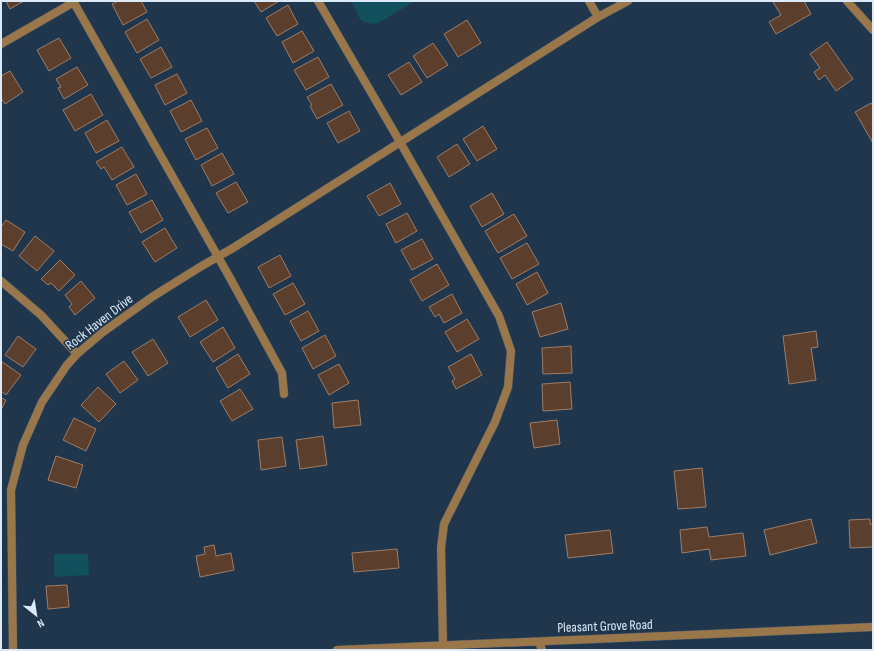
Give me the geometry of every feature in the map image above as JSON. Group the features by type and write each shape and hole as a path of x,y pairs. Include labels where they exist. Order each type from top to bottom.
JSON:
{"street":[{"path":"318,1 499,316 511,350 508,387 495,422 444,524 441,548 443,646"},
{"path":"589,1 598,17"},
{"name":"Rock Haven Drive","path":"13,650 11,490 23,445 42,402 66,367 77,354 103,332 152,297 218,257 598,17 628,1"},
{"path":"848,1 873,30"},
{"path":"1,44 74,2 282,373 284,394"},
{"path":"1,281 41,315 77,354"},
{"name":"Pleasant Grove Road","path":"338,650 873,627"},
{"path":"539,642 542,650"}],"shaded area":[{"path":"351,1 415,1 374,24 363,22 360,19"},
{"path":"54,554 88,554 89,575 54,577"}],"building":[{"path":"6,1 24,1 10,9"},
{"path":"118,1 141,1 147,12 123,25 112,4"},
{"path":"254,1 279,1 261,12"},
{"path":"804,1 811,14 776,34 769,22 781,15 773,2"},
{"path":"288,5 298,24 277,36 266,18"},
{"path":"147,19 159,40 137,53 125,32"},
{"path":"467,20 481,43 458,57 444,34"},
{"path":"302,31 314,51 293,63 282,42"},
{"path":"59,38 71,58 49,71 37,50"},
{"path":"827,42 853,79 836,91 825,75 819,80 814,72 820,68 810,54"},
{"path":"433,43 448,65 427,78 413,56"},
{"path":"161,47 172,67 151,78 140,59"},
{"path":"318,57 329,77 306,90 294,70"},
{"path":"409,62 422,82 401,95 388,75"},
{"path":"77,67 88,85 64,99 58,88 61,87 56,79"},
{"path":"10,71 23,92 5,104 1,98 1,76"},
{"path":"177,74 187,93 165,105 155,85"},
{"path":"331,84 343,105 317,119 310,106 312,105 307,97"},
{"path":"91,94 103,115 75,131 63,110"},
{"path":"191,100 202,121 181,132 170,111"},
{"path":"871,103 873,106 873,143 855,112"},
{"path":"349,111 360,131 338,143 327,123"},
{"path":"107,120 119,141 96,153 85,133"},
{"path":"483,126 497,149 477,161 463,139"},
{"path":"207,128 218,148 196,160 185,139"},
{"path":"457,144 470,164 449,177 437,157"},
{"path":"122,147 134,167 112,180 104,167 101,169 96,162"},
{"path":"222,153 234,174 212,186 201,165"},
{"path":"136,174 147,194 127,205 116,185"},
{"path":"236,182 248,202 228,213 216,193"},
{"path":"390,183 401,204 379,216 367,196"},
{"path":"492,193 504,214 482,227 470,206"},
{"path":"152,200 163,220 141,233 129,212"},
{"path":"407,213 417,231 396,243 386,224"},
{"path":"514,214 527,236 498,253 485,231"},
{"path":"6,220 25,232 13,251 1,244 1,227"},
{"path":"165,228 177,248 155,262 142,242"},
{"path":"35,236 54,251 37,271 19,256"},
{"path":"422,239 433,259 412,270 401,250"},
{"path":"527,243 539,264 512,279 500,258"},
{"path":"280,255 291,276 269,288 258,267"},
{"path":"60,260 75,275 59,291 51,283 48,285 41,279"},
{"path":"437,264 449,285 422,301 410,280"},
{"path":"537,272 548,293 527,305 516,284"},
{"path":"81,281 95,298 75,315 69,307 72,304 65,295"},
{"path":"293,283 305,304 285,315 273,294"},
{"path":"452,294 462,313 444,323 439,314 435,317 429,307"},
{"path":"206,300 218,320 190,337 178,317"},
{"path":"561,303 568,329 540,337 532,312"},
{"path":"308,311 319,331 301,341 290,321"},
{"path":"467,319 479,339 457,352 445,332"},
{"path":"223,327 235,348 213,362 200,342"},
{"path":"816,331 818,347 811,348 816,380 789,384 783,336"},
{"path":"325,335 336,356 313,369 302,348"},
{"path":"18,336 36,349 23,367 5,355"},
{"path":"153,339 168,363 148,376 132,352"},
{"path":"571,346 572,373 543,374 542,348"},
{"path":"238,354 250,374 228,388 216,368"},
{"path":"471,354 482,375 456,389 452,381 455,379 448,367"},
{"path":"1,361 21,375 6,395 1,391"},
{"path":"124,361 138,380 120,393 106,374"},
{"path":"339,364 349,383 329,395 318,375"},
{"path":"570,382 572,409 543,411 542,384"},
{"path":"98,387 116,404 99,422 81,405"},
{"path":"240,389 253,409 232,421 220,401"},
{"path":"1,398 6,400 1,410"},
{"path":"358,400 361,425 334,428 332,403"},
{"path":"74,418 96,429 86,451 63,440"},
{"path":"557,420 560,444 534,448 530,423"},
{"path":"323,436 327,465 300,469 296,440"},
{"path":"282,437 286,466 261,470 258,440"},
{"path":"56,456 83,465 76,488 48,480"},
{"path":"702,468 706,507 678,509 674,471"},
{"path":"811,519 817,543 770,555 764,530"},
{"path":"870,519 870,524 873,524 873,547 850,548 849,520"},
{"path":"707,527 709,537 743,533 746,556 711,560 709,549 682,553 680,530"},
{"path":"610,530 613,553 568,558 565,535"},
{"path":"214,545 216,556 231,553 234,570 200,577 196,556 205,554 204,547"},
{"path":"397,549 399,568 354,572 352,553"},
{"path":"67,585 69,607 48,609 46,586"}]}
